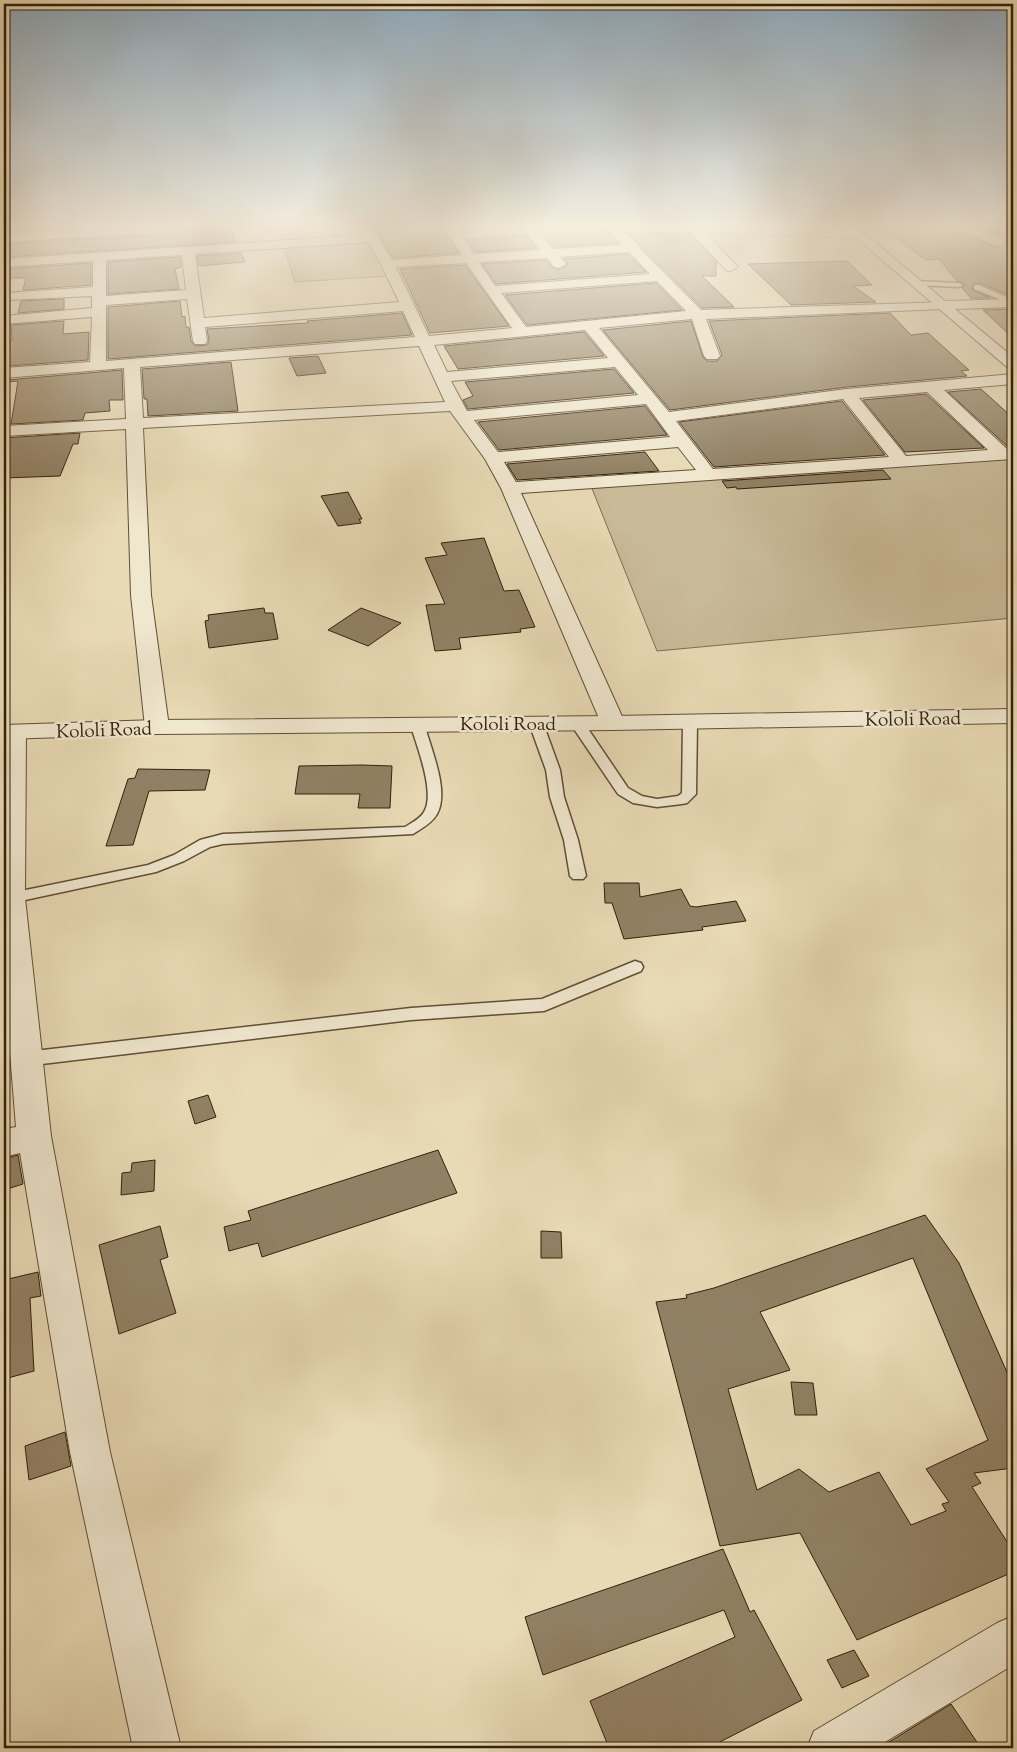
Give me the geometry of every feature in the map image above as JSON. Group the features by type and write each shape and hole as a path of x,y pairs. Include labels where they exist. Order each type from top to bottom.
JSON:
{"street":[{"path":"98,366 99,310"},
{"path":"195,310 202,358"},
{"path":"197,323 361,310"},
{"path":"410,310 458,411 494,458 510,488 613,723"},
{"path":"506,310 523,332"},
{"path":"693,310 698,315 712,356"},
{"path":"4,374 424,341 698,315 826,310"},
{"path":"949,310 1012,362"},
{"path":"589,325 708,474"},
{"path":"441,377 619,362"},
{"path":"132,364 141,594 157,727"},
{"path":"663,418 847,394 1013,379"},
{"path":"932,387 1008,454"},
{"path":"847,394 901,461"},
{"path":"4,431 458,411 650,399"},
{"path":"494,458 682,441"},
{"path":"510,488 1008,454"},
{"name":"Kololi Road","path":"9,732 157,727 417,723 613,723 1013,716"},
{"path":"9,732 11,898 25,1060 19,1140 157,1748"},
{"path":"831,1748 1013,1639"}],"lane":[{"path":"578,723 623,791 638,800 657,803 682,800 689,794 690,722"},
{"path":"11,898 151,869 179,858 204,843 223,839 408,831 430,814 434,803 434,789 417,723"},
{"path":"536,723 553,770 556,797 571,840 578,876"},
{"path":"25,1060 123,1050 411,1014 544,1005 635,967"}],"shaded area":[{"path":"1013,458 1013,618 657,651 591,486"}],"building":[{"path":"19,310 55,310 18,313"},
{"path":"108,310 181,310 182,317 185,316 186,327 189,327 191,341 195,346 207,345 209,341 207,329 308,323 307,321 402,313 412,335 108,359"},
{"path":"419,310 497,310 509,326 430,333"},
{"path":"516,310 682,310 527,325"},
{"path":"983,310 1013,310 1013,338"},
{"path":"890,313 911,335 928,333 969,370 961,371 967,376 847,387 670,410 603,330 691,321 703,357 707,361 717,361 722,355 709,321"},
{"path":"64,321 63,334 89,332 88,360 8,366 9,340 12,340 11,325"},
{"path":"584,332 604,356 458,369 444,346"},
{"path":"318,356 326,373 297,376 289,358"},
{"path":"231,362 238,411 148,416 147,399 144,399 142,369"},
{"path":"614,369 634,393 468,409 463,400 473,396 465,382"},
{"path":"122,370 123,400 109,400 110,411 85,413 83,420 11,424 18,381 6,382 7,380"},
{"path":"981,389 1013,418 1013,447 1008,447 948,392"},
{"path":"926,394 984,448 905,452 863,400"},
{"path":"842,401 885,455 714,467 679,422"},
{"path":"645,406 667,435 499,450 478,422"},
{"path":"80,433 78,444 73,444 60,476 4,478 4,438"},
{"path":"645,452 659,471 517,480 507,464"},
{"path":"883,470 891,479 737,489 736,487 727,488 722,481"},
{"path":"348,492 362,519 359,519 361,523 338,526 321,496"},
{"path":"484,538 504,591 519,590 535,627 520,629 521,632 459,638 461,649 435,651 426,605 445,604 425,558 447,555 441,543"},
{"path":"264,608 265,613 273,613 278,639 209,648 205,621 209,620 208,615"},
{"path":"361,608 401,623 368,646 328,630"},
{"path":"299,766 392,766 390,808 358,808 360,794 295,794"},
{"path":"138,769 210,770 205,790 149,791 133,845 106,846 128,779 135,778"},
{"path":"604,883 639,883 640,897 681,889 690,906 696,907 736,901 746,921 702,927 703,930 624,939 612,903 605,903"},
{"path":"208,1095 216,1117 195,1124 188,1101"},
{"path":"438,1150 457,1193 262,1257 258,1243 229,1251 224,1227 251,1220 248,1211"},
{"path":"18,1155 23,1184 4,1190 4,1159"},
{"path":"155,1160 154,1191 121,1195 122,1173 131,1172 132,1163"},
{"path":"925,1215 959,1263 1013,1386 1013,1468 974,1473 981,1483 972,1487 1013,1551 1013,1572 857,1640 800,1533 720,1546 656,1302 687,1298 686,1295 714,1288","holes":["913,1258 988,1440 926,1469 949,1502 942,1504 946,1511 911,1525 879,1472 829,1492 799,1469 757,1490 728,1389 790,1370 760,1312"]},
{"path":"160,1226 168,1257 160,1260 176,1313 119,1334 99,1245"},
{"path":"541,1231 561,1232 562,1258 541,1258"},
{"path":"38,1272 41,1296 30,1298 34,1371 4,1379 4,1280"},
{"path":"791,1382 813,1383 817,1415 795,1415"},
{"path":"65,1432 71,1466 29,1480 25,1446"},
{"path":"723,1549 750,1612 754,1610 802,1700 708,1748 609,1748 590,1701 735,1637 724,1610 543,1675 525,1617"},
{"path":"854,1650 869,1676 842,1688 827,1660"},
{"path":"951,1704 981,1748 879,1748 889,1742"}]}
